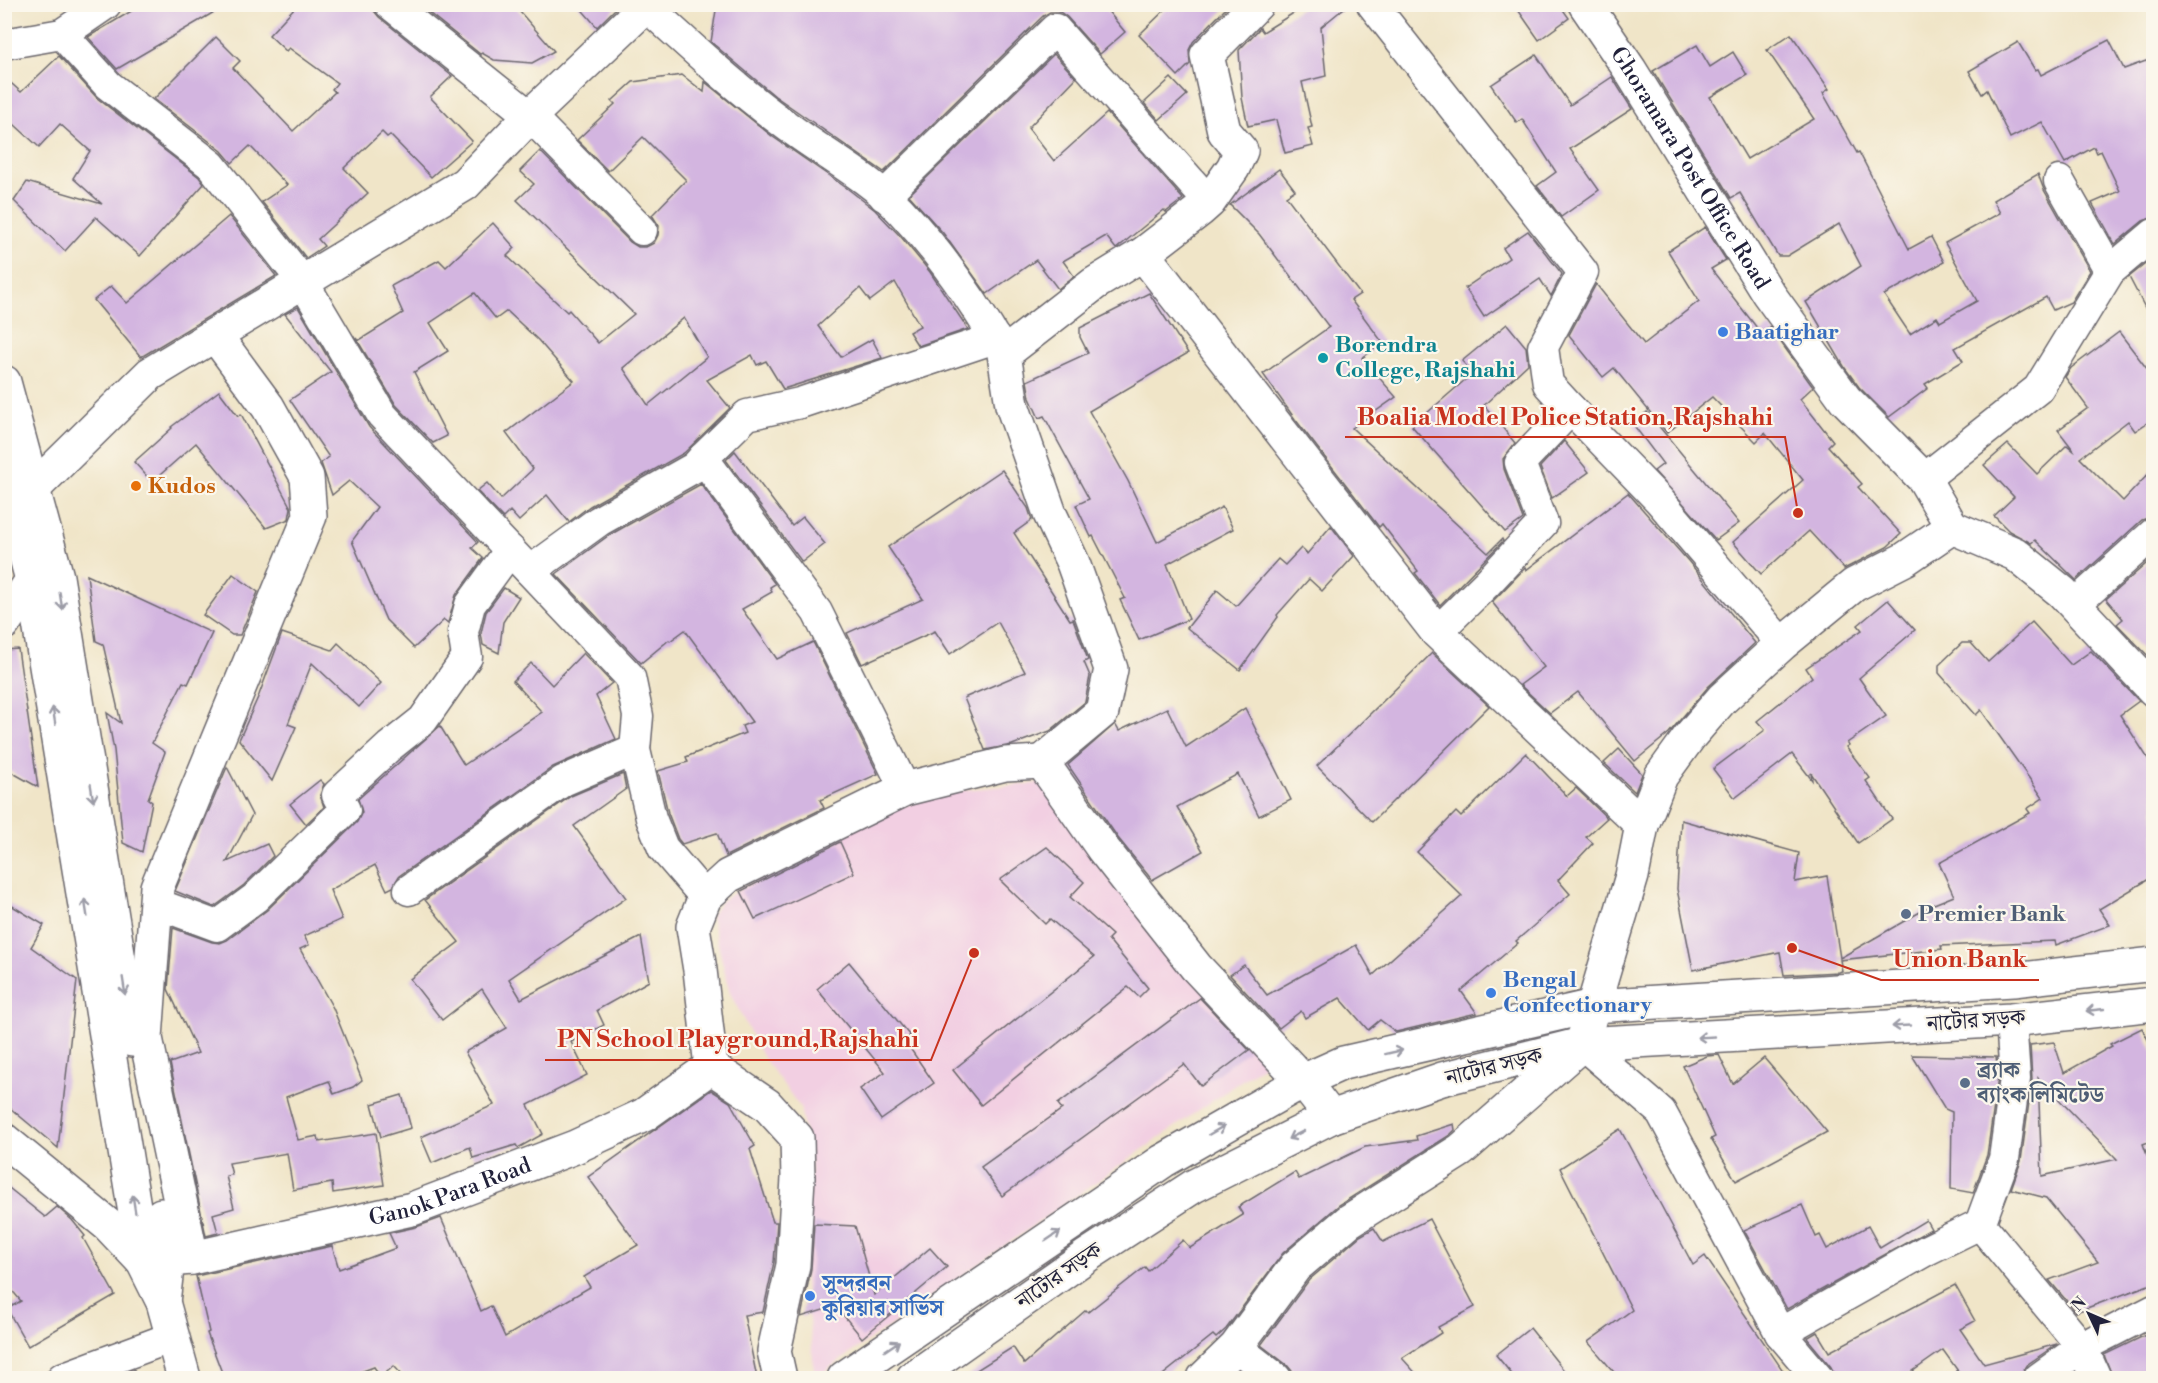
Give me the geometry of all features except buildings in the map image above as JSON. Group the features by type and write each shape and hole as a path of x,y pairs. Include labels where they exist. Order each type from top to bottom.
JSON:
{"main road":[{"path":"780,1378 774,1351 793,1265 798,1178 797,1138 767,1105 711,1067 693,927 705,897 728,876 905,789 1005,764 1042,762 1102,712 1112,669 1073,563 1050,514 1012,405 1000,346 1143,254 1177,230 1209,202 1233,168 1241,151 1224,131 1217,90 1207,55 1257,4"},
{"name":"Ghoramara Post Office Road","path":"1586,4 1630,70 1767,293 1845,399 1924,479 1952,527"},
{"path":"17,488 150,374 465,184 530,116 646,5"},
{"path":"1143,254 1437,632 1642,825"},
{"path":"184,1378 163,1302 168,1260 146,1038 157,887 310,516 307,477 268,407 215,335"},
{"path":"4,382 17,488 42,571"},
{"path":"1204,1378 1236,1347 1295,1267 1349,1221 1461,1150 1582,1044 1632,876 1642,825 1661,776 1690,736 1722,699 1782,644 1854,585 1905,560 1952,527 2015,554 2074,605 2154,690"},
{"path":"4,623 42,571"},
{"path":"42,571 57,577 168,1260"},
{"path":"1042,762 1103,849 1196,967 1303,1081 1331,1117"},
{"path":"844,1378 1163,1161 1303,1081 1343,1063 1593,1006 2013,980 2154,964"},
{"name":"নাটোর সড়ক","path":"913,1378 1088,1254 1194,1186 1331,1117 1442,1079 1582,1044 2010,1020 2154,1004"},
{"name":"Ganok Para Road","path":"168,1260 412,1209 575,1147 644,1115 711,1067"},
{"path":"4,1140 108,1225 168,1260"}],"street":[{"path":"4,44 62,34 106,4"},
{"path":"390,4 530,116 642,230"},
{"path":"1372,4 1583,272 1543,347 1548,384 1659,500 1782,644"},
{"path":"155,903 217,926 255,898 345,810 337,795 389,747 423,720 467,657 463,632 470,605 520,560 599,521 694,467 747,415 800,403 1000,346 958,278 899,209 863,177 819,150 721,75 646,5"},
{"path":"884,196 1054,29 1209,202"},
{"path":"62,34 108,85 211,165 303,282 382,415 630,677 638,716 635,750 651,818 663,848 705,897"},
{"path":"2059,182 2110,271"},
{"path":"1924,479 2038,389 2110,271 2154,234"},
{"path":"1437,632 1543,523 1520,463 1571,409"},
{"path":"703,458 817,612 905,789"},
{"path":"2074,605 2154,533"},
{"path":"409,890 563,781 635,750"},
{"path":"1780,1333 1927,1250 1980,1224 2004,1159 2015,1078 2010,1020"},
{"path":"1582,1044 1661,1112 1780,1333 1805,1374"},
{"path":"1980,1224 2082,1347 2096,1378"},
{"path":"2039,1378 2082,1347 2154,1310"},
{"path":"62,1378 172,1337"},
{"path":"1236,1347 1276,1378"}],"shaded area":[{"path":"1043,783 1268,1062 815,1378 803,1263 811,1165 800,1107 762,1056 730,993 711,916 721,901 857,818 961,790"}],"place":[{"name":"Baatighar","path":"1723,332"},
{"name":"Borendra College, Rajshahi","path":"1323,358"},
{"name":"Kudos","path":"136,486"},
{"name":"Boalia Model Police Station,Rajshahi","path":"1798,513"},
{"name":"Premier Bank","path":"1906,914"},
{"name":"Union Bank","path":"1792,948"},
{"name":"PN School Playground,Rajshahi","path":"974,953"},
{"name":"Bengal Confectionary","path":"1491,993"},
{"name":"ব্র্যাক ব্যাংক লিমিটেড","path":"1965,1083"},
{"name":"সুন্দরবন কুরিয়ার সার্ভিস","path":"810,1296"}]}
